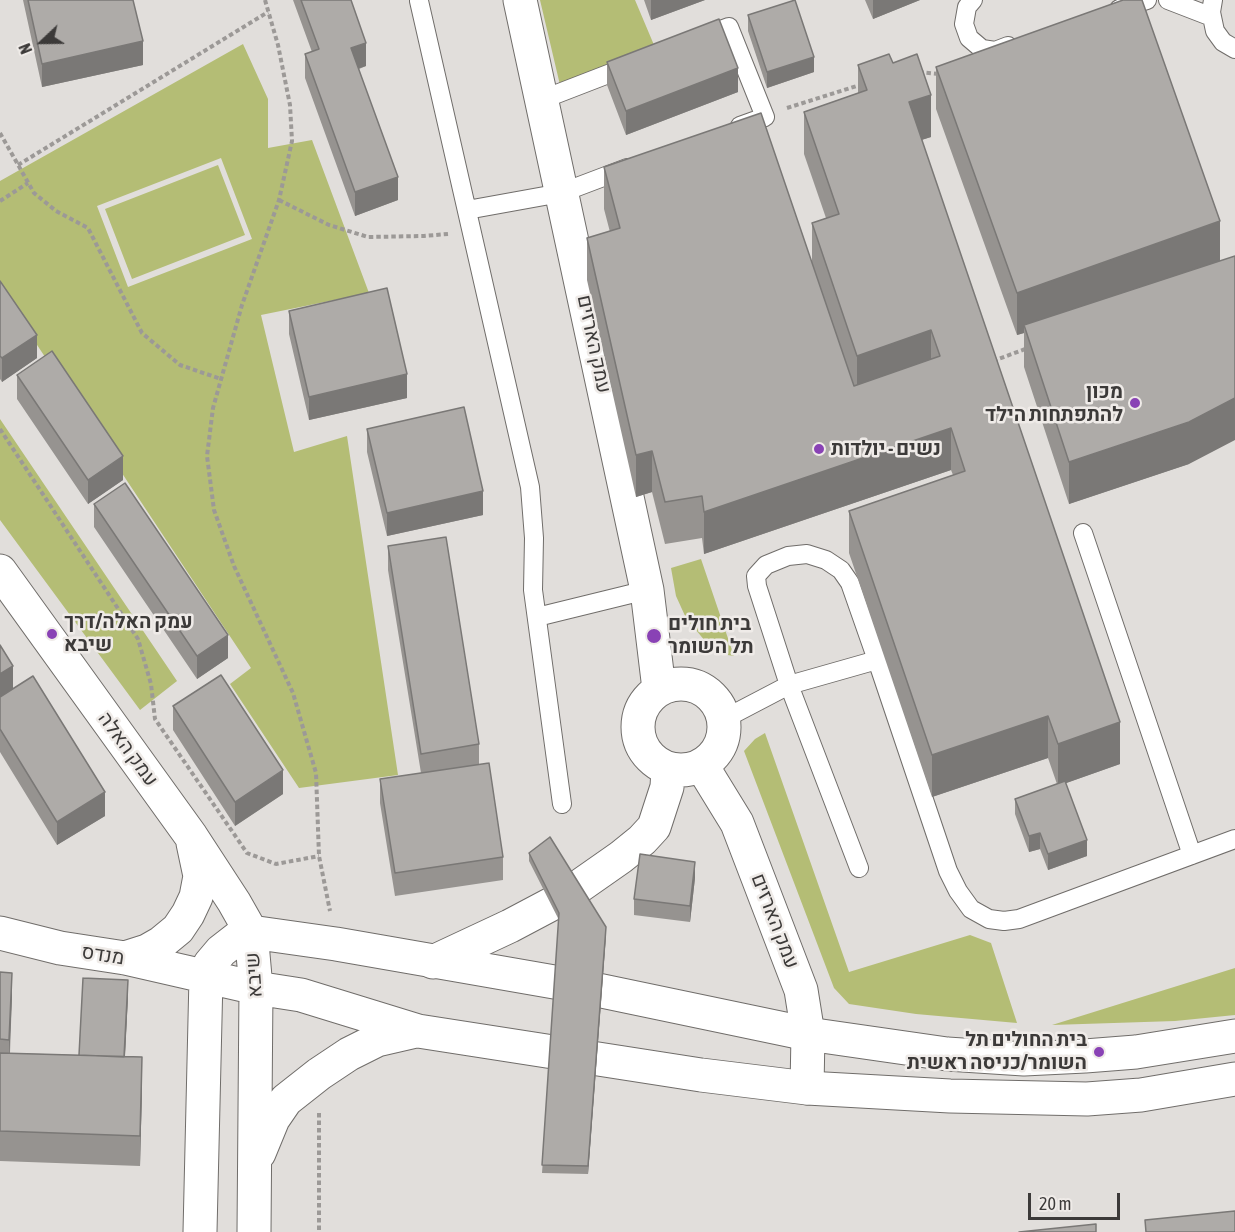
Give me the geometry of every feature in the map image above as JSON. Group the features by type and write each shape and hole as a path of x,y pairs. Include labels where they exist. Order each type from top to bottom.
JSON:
{"street":[{"name":"עמק הארזים","path":"520,0 647,590 659,689"},
{"name":"עמק האלה","path":"0,571 191,836 234,902 250,932"},
{"path":"679,684 699,688 711,695 724,719 724,733 720,746 713,757 702,766 680,771 668,769 655,763 645,752 639,739 637,725 640,711 648,698 659,689 679,684"},
{"name":"עמק הארזים","path":"702,766 737,823 801,990 808,1034 807,1088"},
{"path":"433,962 561,899 635,846 654,827 667,787 668,769"},
{"path":"125,958 147,951 161,943 178,929 188,914 196,897 200,876 191,836"},
{"path":"250,932 336,944 583,987 808,1034 947,1054 1024,1059 1136,1052 1235,1036"},
{"name":"שיבא","path":"200,1232 206,977 210,964 221,951 239,936 250,932 256,988 254,1232"},
{"name":"מנדס","path":"0,933 60,948 125,958 256,988 301,995 418,1031"},
{"path":"125,958 170,984 185,1000 195,1020 204,1056"},
{"path":"254,1166 273,1119 286,1100 349,1054 377,1040 418,1031 678,1071 807,1088 950,1096 1087,1099 1141,1095 1235,1079"}],"lane":[{"path":"973,0 967,7 964,24 969,38 982,49 995,51 1027,40"},
{"path":"1103,15 1147,0"},
{"path":"1168,0 1212,9 1215,31 1223,42 1235,49"},
{"path":"419,1 530,487 534,538 532,590 562,804"},
{"path":"685,44 729,27 765,117 722,133"},
{"path":"541,100 640,61"},
{"path":"467,210 561,193 647,161"},
{"path":"1083,533 1192,855"},
{"path":"859,868 789,685 757,586 756,576 766,565 788,556 807,554 826,560 841,570 850,583 948,871 958,891 971,909 989,918 1004,921 1019,919 1235,839"},
{"path":"537,617 647,590"},
{"path":"724,719 789,685 877,660"}],"path":[{"path":"265,0 278,45 290,105 292,141 279,200 242,305 213,408 207,456 214,510 234,566 293,693 316,774 319,856 336,944"},
{"path":"18,165 268,12"},
{"path":"0,133 34,193 57,211 88,228 142,333 180,365 221,379"},
{"path":"0,201 28,183"},
{"path":"279,200 329,225 368,237 424,236 472,231"},
{"path":"984,364 1038,344"},
{"path":"0,429 138,639 151,684 155,719 247,853 276,864 319,856"},
{"path":"319,1074 319,1232"}],"green space":[{"path":"540,0 635,0 654,45 560,85"},
{"path":"243,44 268,99 268,148 312,140 369,293 261,315 294,452 347,436 398,775 299,788 230,684 251,668 0,289 0,181","holes":["221,158 252,239 128,287 97,206"]},
{"path":"218,165 245,235 132,279 105,209"},
{"path":"0,419 177,681 140,710 0,520"},
{"path":"701,559 734,656 715,653 686,618 676,596 671,568"},
{"path":"765,733 849,972 970,935 991,943 1017,1023 916,1014 849,1004 834,988 744,751 755,739"},
{"path":"1235,968 1235,1015 1175,1021 1052,1025"}],"building":[{"path":"28,0 133,0 143,41 42,64"},
{"path":"301,0 351,0 366,43 351,48 398,177 355,192 305,54 319,49"},
{"path":"795,0 814,57 767,72 748,15"},
{"path":"1123,0 1142,0 1220,221 1017,293 936,67"},
{"path":"719,19 738,68 626,111 607,62"},
{"name":"נשים - יולדות","path":"889,54 893,63 917,54 931,95 909,102 1120,722 1058,744 1048,716 932,755 849,511 965,471 951,428 704,512 702,496 665,502 652,451 636,455 587,238 620,228 604,167 761,113 854,386 940,356 931,330 857,356 812,223 839,214 804,112 867,90 858,65"},
{"name":"מכון להתפתחות הילד","path":"1235,256 1235,398 1189,422 1069,462 1024,325"},
{"path":"0,281 37,335 2,358 0,356"},
{"path":"387,288 407,374 309,397 289,311"},
{"path":"52,351 123,456 88,480 17,375"},
{"path":"464,407 483,491 387,513 367,429"},
{"path":"125,483 228,635 197,656 94,504"},
{"path":"446,537 479,744 421,754 388,546"},
{"path":"0,645 13,666 0,674"},
{"path":"221,675 283,770 235,802 173,706"},
{"path":"33,676 105,792 57,822 0,729 0,697"},
{"path":"489,763 503,857 395,873 380,779"},
{"path":"1065,781 1087,840 1048,854 1040,833 1029,836 1015,799"},
{"path":"550,837 606,927 588,1166 542,1165 559,913 529,853"},
{"path":"640,854 695,862 690,906 634,899"},
{"path":"0,972 12,973 9,1040 0,1039"},
{"path":"83,978 128,980 124,1057 79,1055"},
{"path":"0,1053 142,1057 140,1136 0,1131"},
{"path":"1235,1211 1235,1232 1146,1232 1145,1220"},
{"path":"1096,1224 1096,1232 1019,1232"}],"place":[{"name":"מכון להתפתחות הילד","path":"1135,403"},
{"name":"נשים - יולדות","path":"819,449"},
{"name":"עמק האלה/דרך שיבא","path":"52,634"},
{"name":"בית חולים תל השומר","path":"654,636"},
{"name":"בית החולים תל השומר/כניסה ראשית","path":"1099,1052"}]}
